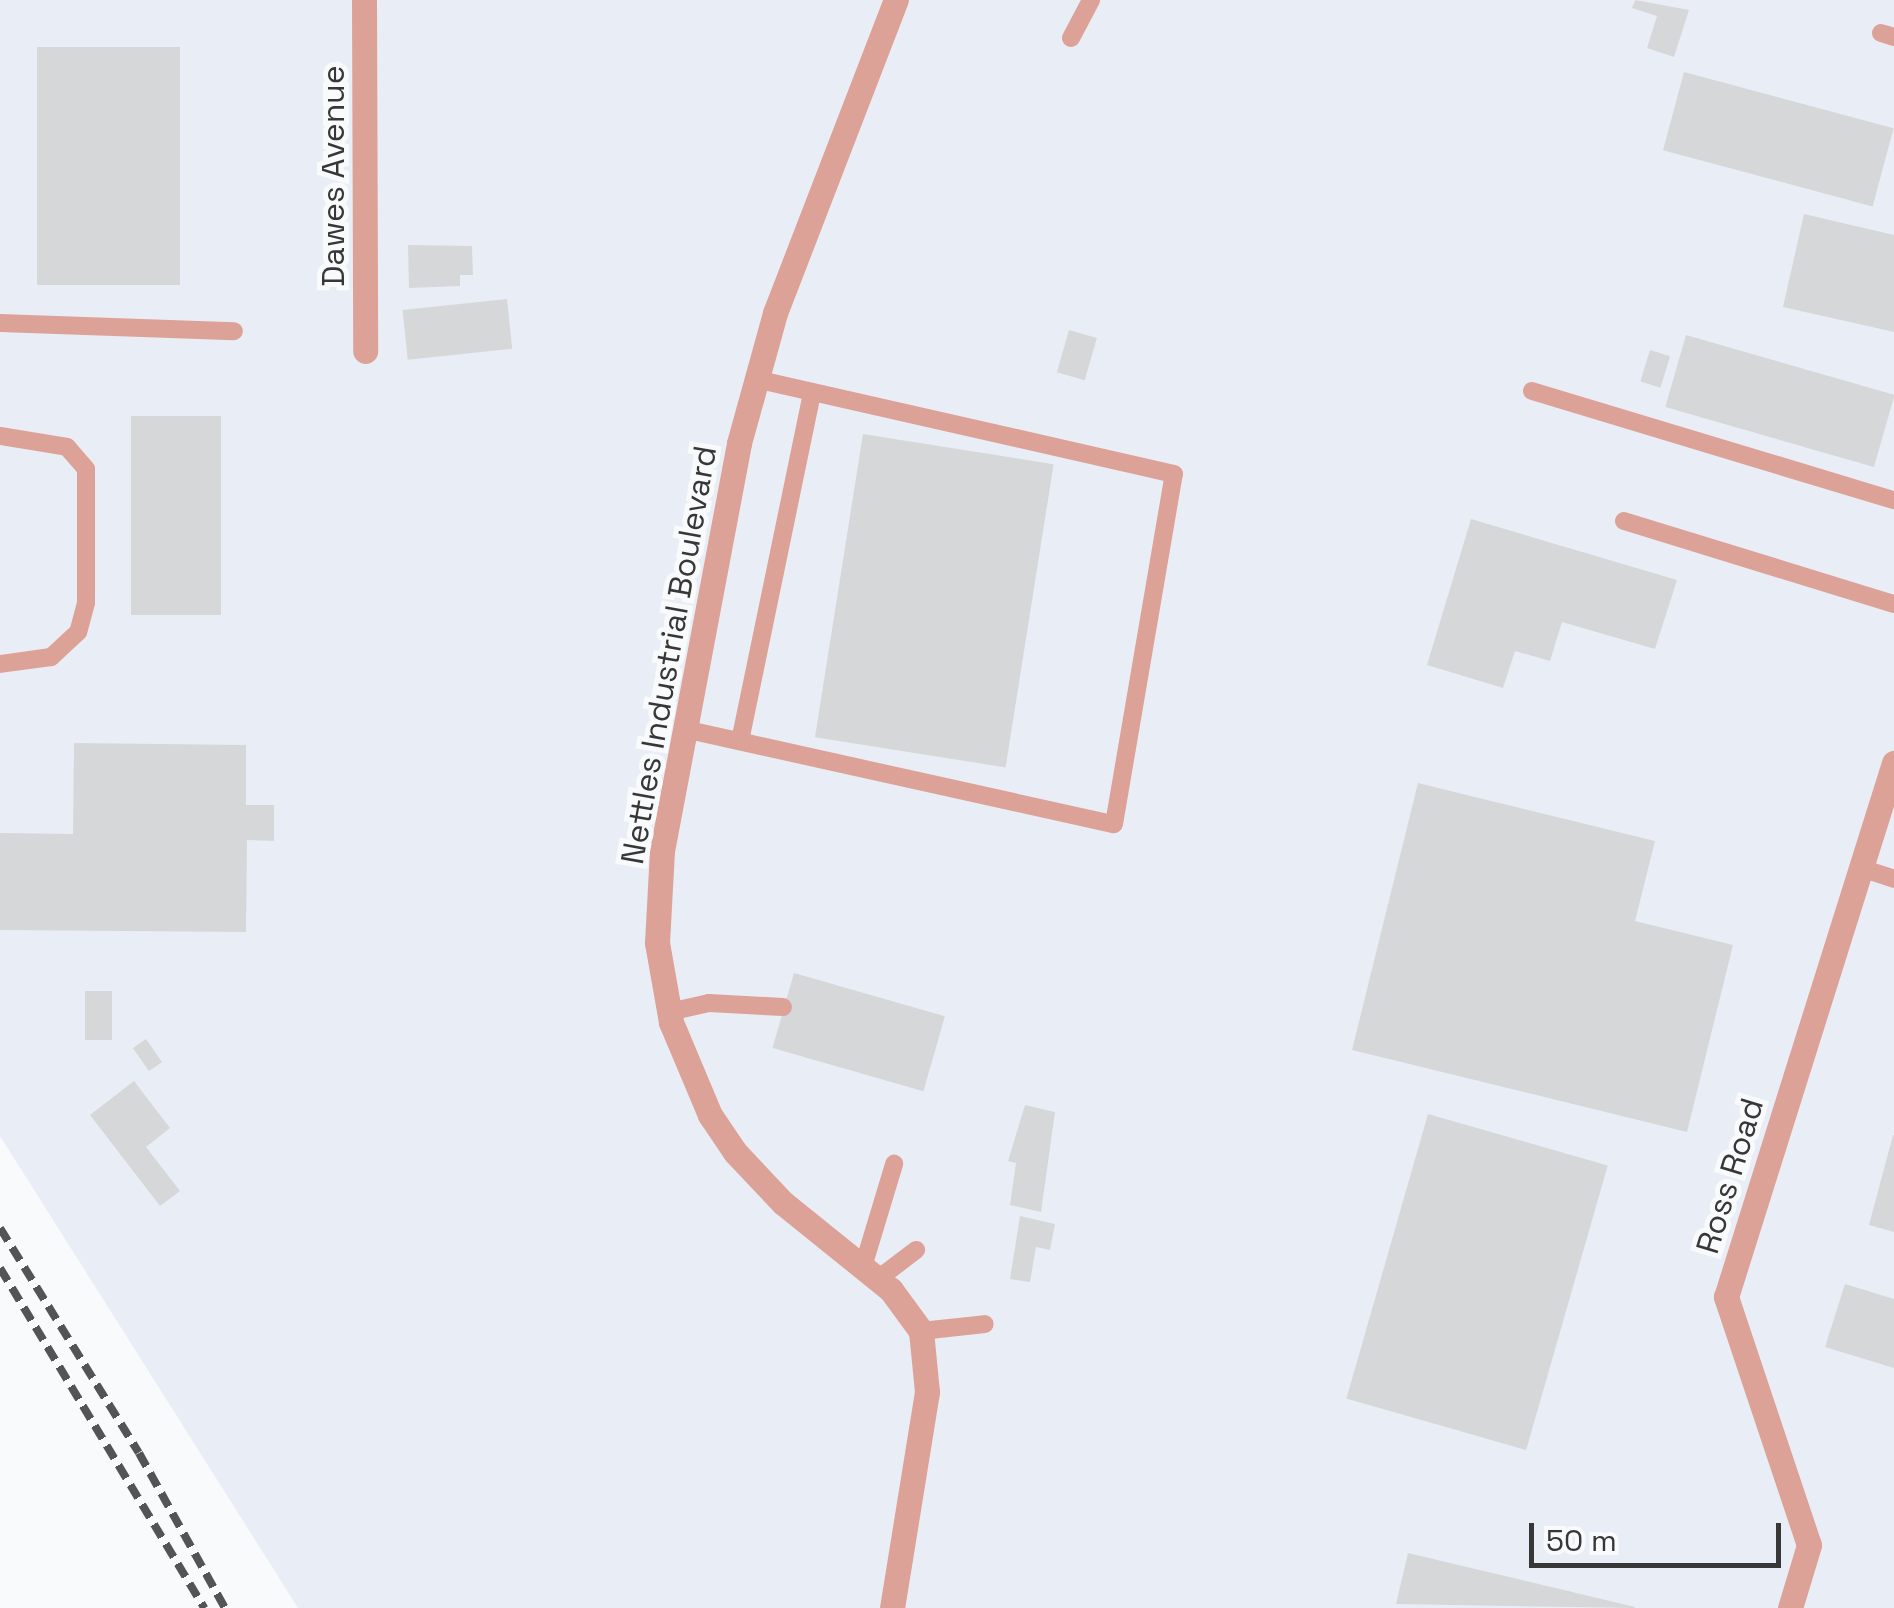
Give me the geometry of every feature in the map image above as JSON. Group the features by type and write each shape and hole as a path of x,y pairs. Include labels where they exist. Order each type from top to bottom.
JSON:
{"street":[{"name":"Dawes Avenue","path":"364,0 365,351"},
{"name":"Nettles Industrial Boulevard","path":"896,0 775,313 757,379 662,851 656,942 669,1012 710,1115 735,1152 784,1204 870,1273 921,1330"},
{"name":"Ross Road","path":"1790,1608 1809,1545 1726,1298 1894,763"},
{"path":"892,1608 927,1392 921,1330"}],"lane":[{"path":"1071,38 1091,0"},
{"path":"0,323 234,331"},
{"path":"684,729 1114,824 1174,474 757,379"},
{"path":"1532,391 1894,500"},
{"path":"740,741 812,392"},
{"path":"0,436 67,447 86,469 86,565 78,632 51,657 0,664"},
{"path":"1624,522 1894,604"},
{"path":"1861,868 1894,878"},
{"path":"669,1012 709,1003 784,1007"},
{"path":"870,1273 894,1164"},
{"path":"870,1273 916,1250"},
{"path":"921,1330 984,1324"}],"shaded area":[{"path":"0,0 1894,0 1894,1608 298,1608 0,1136"}],"building":[{"path":"1635,0 1689,10 1674,57 1647,48 1657,16 1632,8"},
{"path":"37,47 180,47 180,285 37,285"},
{"path":"1684,72 1894,128 1873,206 1663,150"},
{"path":"1804,214 1894,235 1894,332 1783,307"},
{"path":"408,245 472,246 473,275 460,275 460,286 409,288"},
{"path":"507,299 512,349 408,360 403,310"},
{"path":"1069,330 1097,338 1085,380 1057,372"},
{"path":"1686,335 1894,395 1874,467 1665,407"},
{"path":"1650,350 1670,356 1660,388 1640,382"},
{"path":"131,416 221,416 221,615 131,615"},
{"path":"863,434 1054,464 1006,767 815,737"},
{"path":"1471,519 1677,580 1655,649 1562,622 1550,661 1515,651 1503,688 1427,665"},
{"path":"74,743 246,745 246,805 274,805 274,841 247,840 246,932 0,930 0,833 73,834"},
{"path":"1418,783 1655,841 1635,921 1733,945 1687,1132 1352,1050"},
{"path":"794,973 945,1016 923,1091 773,1048"},
{"path":"85,991 112,991 112,1040 85,1040"},
{"path":"146,1039 162,1062 149,1071 133,1048"},
{"path":"134,1081 170,1128 146,1147 180,1191 160,1206 90,1115"},
{"path":"1025,1105 1055,1112 1041,1212 1010,1205 1016,1163 1008,1161"},
{"path":"1428,1114 1608,1166 1526,1450 1346,1399"},
{"path":"1894,1135 1894,1232 1869,1225"},
{"path":"1020,1216 1055,1224 1050,1250 1036,1247 1030,1282 1010,1279"},
{"path":"1845,1284 1894,1299 1894,1368 1825,1347"},
{"path":"1408,1553 1635,1607 1396,1604"}],"railway":[{"path":"0,1228 139,1453 225,1608"},
{"path":"0,1268 204,1608"}]}
